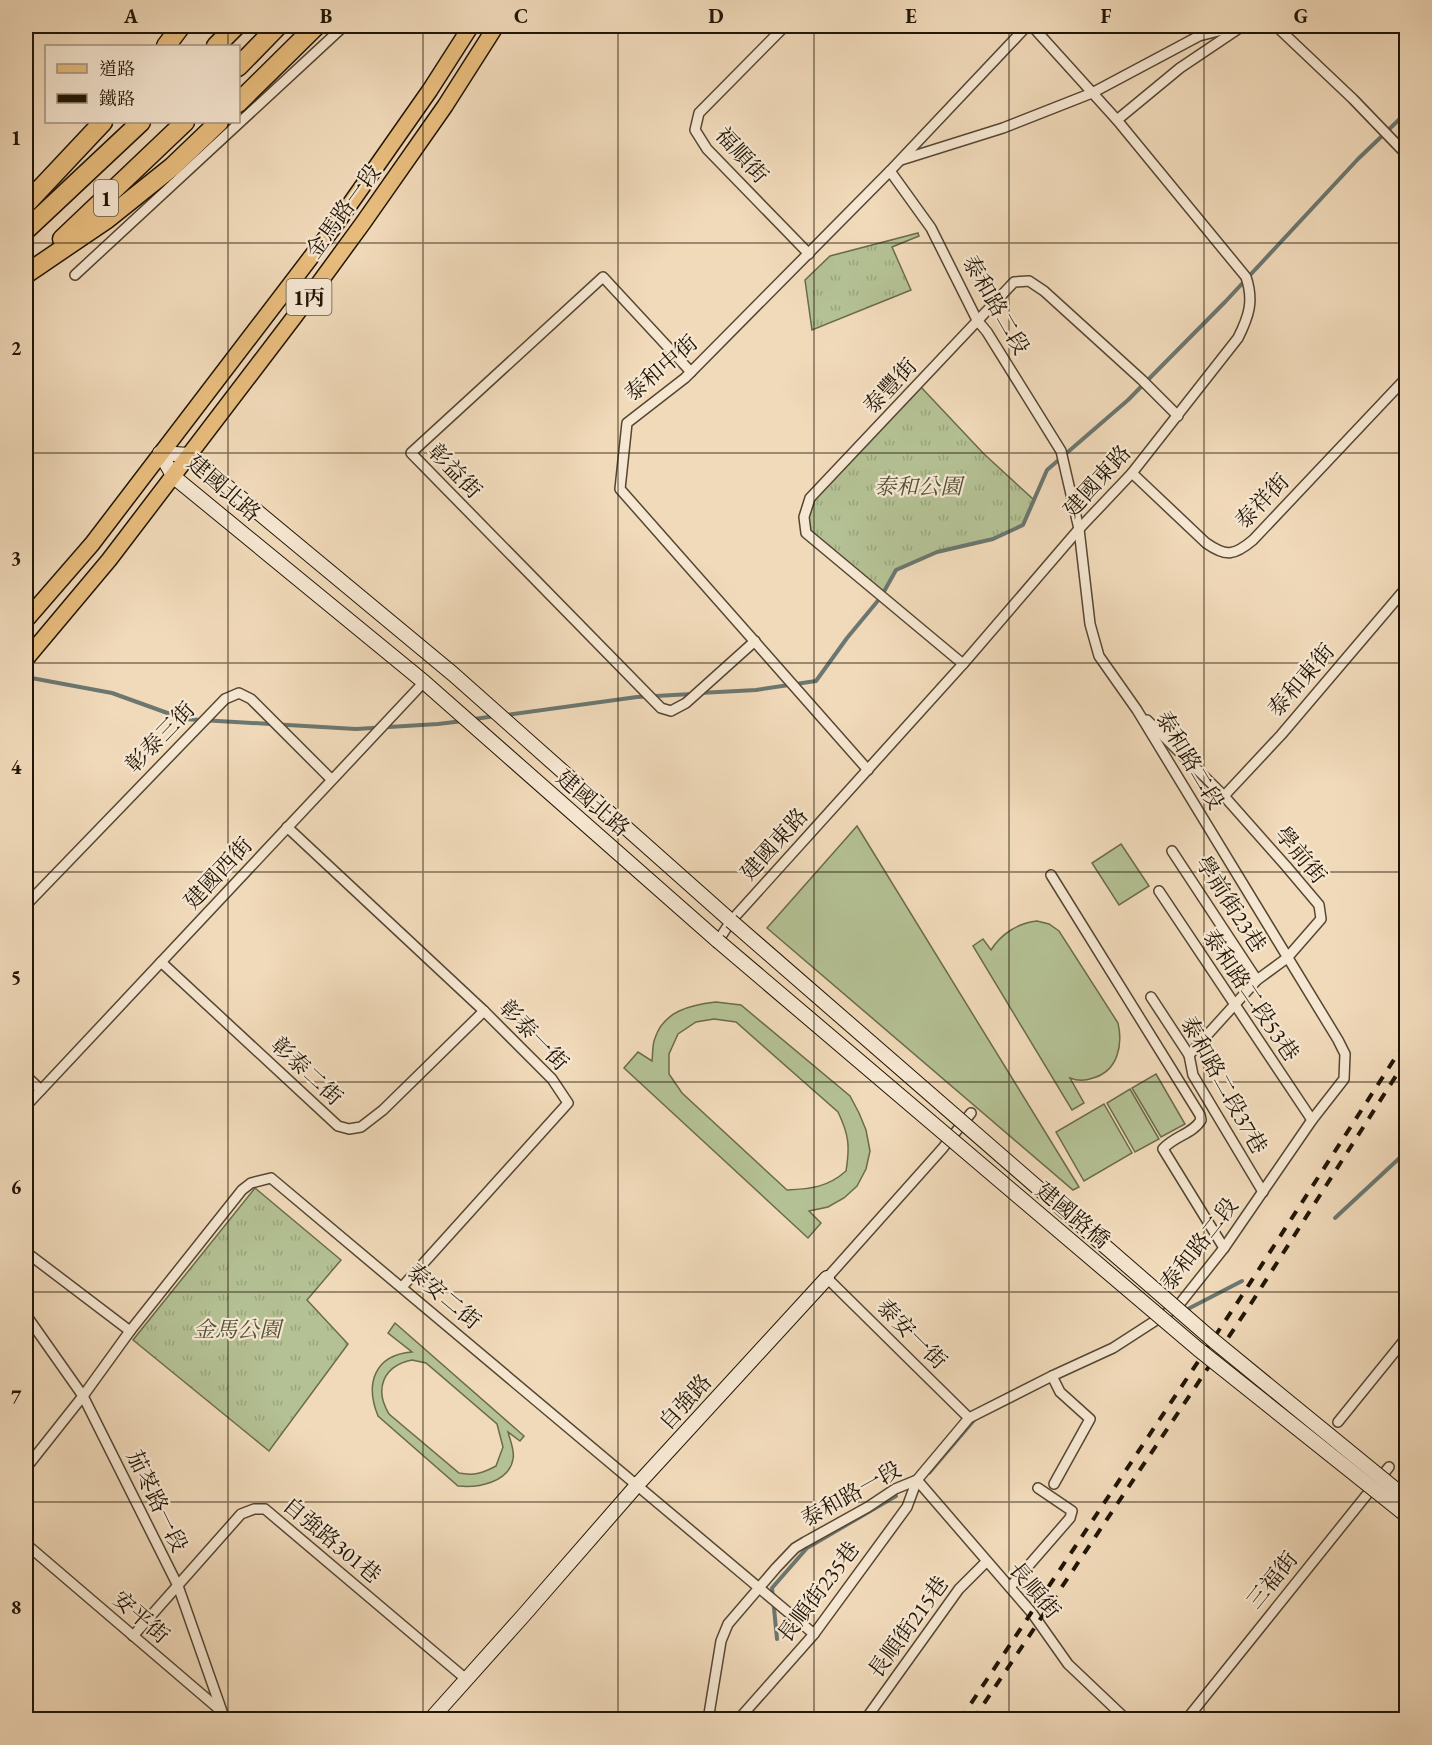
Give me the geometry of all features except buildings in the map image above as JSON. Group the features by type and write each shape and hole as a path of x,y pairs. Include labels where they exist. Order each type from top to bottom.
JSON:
{"highway":[{"path":"217,45 236,26"},
{"path":"240,65 278,26"},
{"path":"240,101 316,26"},
{"path":"26,204 102,123"},
{"name":"1","path":"26,230 140,123"},
{"name":"1","path":"26,274 184,123"},
{"path":"26,274 107,219 172,166 218,123"}],"main road":[{"name":"金馬路一段","path":"26,620 92,544 334,227 471,26"},
{"name":"金馬路一段","path":"26,659 109,560 295,316 445,106 496,26"}],"street":[{"path":"240,122 344,26"},
{"name":"福順街","path":"785,26 699,113 695,130 707,150 809,254"},
{"name":"泰和中街","path":"868,770 620,489 627,423 691,372 890,171 1027,26"},
{"name":"建國東路","path":"718,941 731,921 963,664 1079,529 1132,473 1238,338 1247,320 1251,293 1247,281 1117,120 1032,26"},
{"path":"899,161 1003,128 1092,93 1199,36 1238,26"},
{"path":"1117,120 1180,68 1243,26"},
{"path":"1276,26 1407,154"},
{"path":"75,275 239,123"},
{"name":"泰和路二段","path":"890,171 931,228 977,320 987,332 1061,452 1079,529 1090,624 1100,656 1137,710 1345,1054 1344,1079 1312,1120 1224,1248 1178,1305 1148,1324"},
{"name":"彰益街","path":"691,372 603,277 411,453 661,708 671,711 686,703 755,641"},
{"name":"泰豐街","path":"963,664 806,533 804,517 810,498 1014,282 1029,281 1044,291 1178,416"},
{"name":"泰祥街","path":"1132,473 1206,543 1218,551 1229,554 1242,550 1407,378"},
{"name":"建國北路","path":"160,453 189,454 453,674 731,921"},
{"name":"建國北路","path":"160,453 174,477 424,682 718,941"},
{"name":"泰和東街","path":"1224,796 1281,735 1407,588"},
{"name":"建國西街","path":"26,1106 424,682"},
{"name":"彰泰三街","path":"26,905 225,699 239,693 251,699 331,779"},
{"name":"學前街","path":"1137,710 1224,796 1319,905 1321,919 1287,958 1257,980 1189,1055"},
{"name":"彰泰一街","path":"287,827 484,1011 552,1079 568,1103 402,1287"},
{"name":"學前街23巷","path":"1172,850 1257,980"},
{"path":"1052,875 1200,1115 1198,1126 1169,1142 1163,1149 1224,1248"},
{"name":"泰和路二段53巷","path":"1159,891 1312,1120"},
{"name":"建國路橋","path":"731,921 1214,1341 1407,1498"},
{"name":"建國路橋","path":"718,941 1198,1349 1407,1515"},
{"name":"彰泰二街","path":"161,962 338,1126 349,1129 361,1127 383,1110 484,1011"},
{"name":"泰和路二段37巷","path":"1151,997 1189,1055 1193,1075 1263,1192"},
{"path":"26,1076 41,1090"},
{"name":"自強路","path":"430,1719 524,1616 638,1484 827,1278 942,1149 971,1113"},
{"name":"泰安二街","path":"26,1468 83,1396 130,1331 242,1190 251,1183 272,1178 814,1634"},
{"path":"26,1252 130,1331"},
{"name":"泰安一街","path":"827,1278 969,1418"},
{"name":"茄苳路一段","path":"26,1315 83,1396 178,1586 221,1717"},
{"name":"泰和路一段","path":"708,1719 721,1641 728,1624 763,1592 776,1568 795,1548 868,1508 895,1489 917,1480 969,1418 1113,1348 1148,1324"},
{"path":"1338,1422 1406,1338"},
{"path":"1052,1376 1059,1392 1090,1419 1054,1484"},
{"name":"三福街","path":"1186,1719 1389,1467"},
{"name":"長順街","path":"917,1480 1032,1613 1068,1664 1127,1719"},
{"name":"長順街235巷","path":"738,1719 814,1634 907,1507 917,1480"},
{"path":"1010,1587 1070,1518 1072,1511 1038,1488"},
{"name":"自強路301巷","path":"178,1586 241,1514 254,1509 265,1509 466,1679"},
{"name":"安平街","path":"26,1544 133,1636 221,1717 230,1719"},
{"name":"長順街215巷","path":"865,1719 959,1589 986,1562"},
{"path":"133,1636 178,1586"}],"green space":[{"path":"918,233 919,236 892,247 911,290 812,330 805,280 830,256"},
{"name":"泰和公園","path":"919,385 984,454 1034,500 1023,525 993,539 937,552 896,570 881,597 806,533 810,498"},
{"path":"857,826 1079,1187 1073,1190 767,928"},
{"path":"1121,844 1149,886 1119,905 1092,863"},
{"path":"1037,921 1049,924 1059,931 1118,1023 1119,1048 1108,1070 1087,1080 1070,1078 1084,1103 1072,1110 973,946 983,939 991,950 1011,930"},
{"path":"706,1003 741,1005 850,1096 859,1113 866,1130 870,1151 866,1169 857,1186 844,1198 828,1207 809,1211 821,1223 808,1238 624,1068 638,1052 652,1061 655,1038 665,1021 679,1011","holes":["714,1019 736,1022 838,1112 846,1134 848,1154 846,1171 833,1181 804,1189 787,1190 682,1093 669,1074 669,1054 678,1034 696,1022"]},
{"path":"1156,1074 1185,1124 1161,1137 1132,1088"},
{"path":"1130,1089 1159,1139 1135,1152 1107,1103"},
{"path":"1104,1104 1132,1153 1084,1181 1056,1132"},
{"name":"金馬公園","path":"255,1188 341,1260 307,1300 348,1344 269,1451 133,1340"},
{"path":"395,1323 524,1436 520,1441 508,1432 513,1456 510,1467 499,1479 483,1485 458,1486 378,1416 372,1393 376,1373 389,1359 399,1354 412,1352 388,1333","holes":["412,1360 426,1363 497,1424 503,1447 496,1466 478,1473 459,1473 389,1414 382,1396 384,1380 388,1373 394,1367"]}],"waterway":[{"path":"700,693 756,690 816,681 881,597 896,570 937,552 993,539 1023,525 1047,470 1128,400 1225,302 1358,159 1406,113"},
{"path":"26,677 112,693 184,719 356,729 463,721"},
{"path":"506,715 637,697 692,694"},
{"path":"474,719 496,716"},
{"path":"1335,1218 1406,1152"},
{"path":"1184,1311 1242,1281"},
{"path":"929,1473 975,1419"},
{"path":"777,1639 772,1588 807,1548 896,1496"}],"railway":[{"path":"960,1720 1241,1297 1406,1041"},
{"path":"973,1720 1252,1302 1406,1060"}]}
